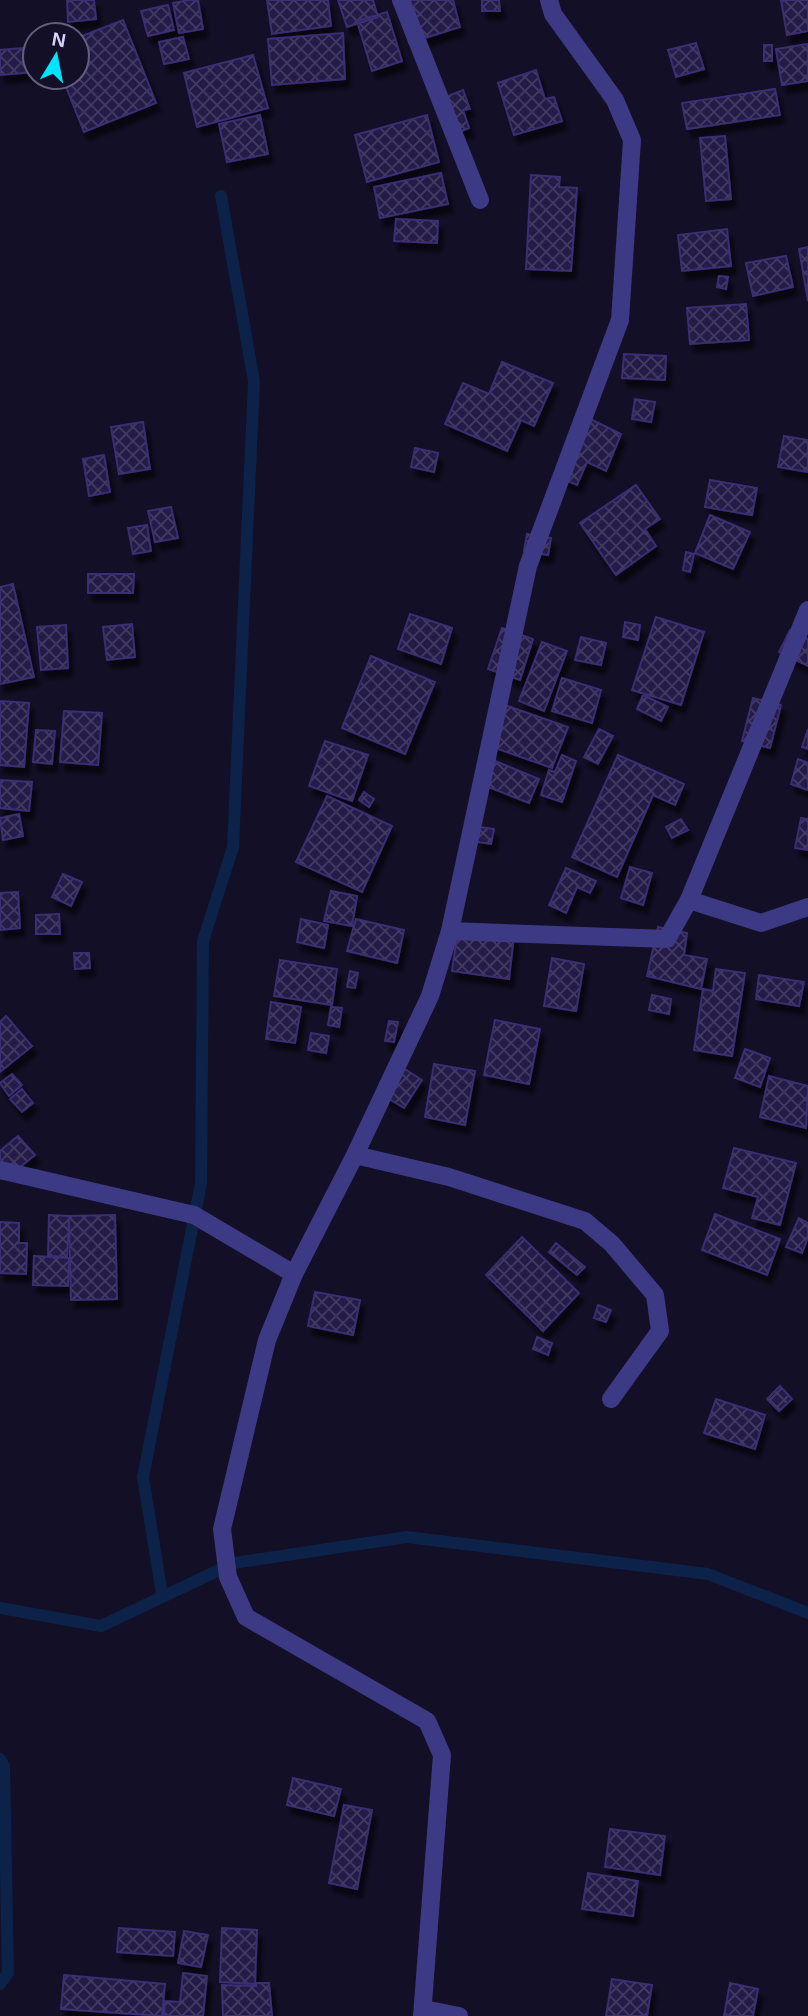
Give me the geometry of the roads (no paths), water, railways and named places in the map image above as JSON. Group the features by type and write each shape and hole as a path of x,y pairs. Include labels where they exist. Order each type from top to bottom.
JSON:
{"street":[{"path":"401,0 480,200"},
{"path":"459,2016 423,2013 442,1755 427,1721 246,1617 228,1577 222,1529 267,1340 293,1274 355,1155 430,996 450,931 528,566 620,320 632,140 615,100 553,14 549,0"},
{"path":"450,931 667,939 688,900 808,610"},
{"path":"688,900 761,923 808,907"},
{"path":"355,1155 449,1177 584,1221 612,1244 655,1294 660,1331 611,1399"},
{"path":"0,1170 194,1215 293,1274"}],"waterway":[{"path":"162,1595 143,1477 201,1183 203,941 233,847 254,381 221,196"},
{"path":"0,1608 101,1626 234,1563 407,1537 708,1574 808,1613"},
{"path":"0,1759 4,1766 8,1973 0,1984"}]}
